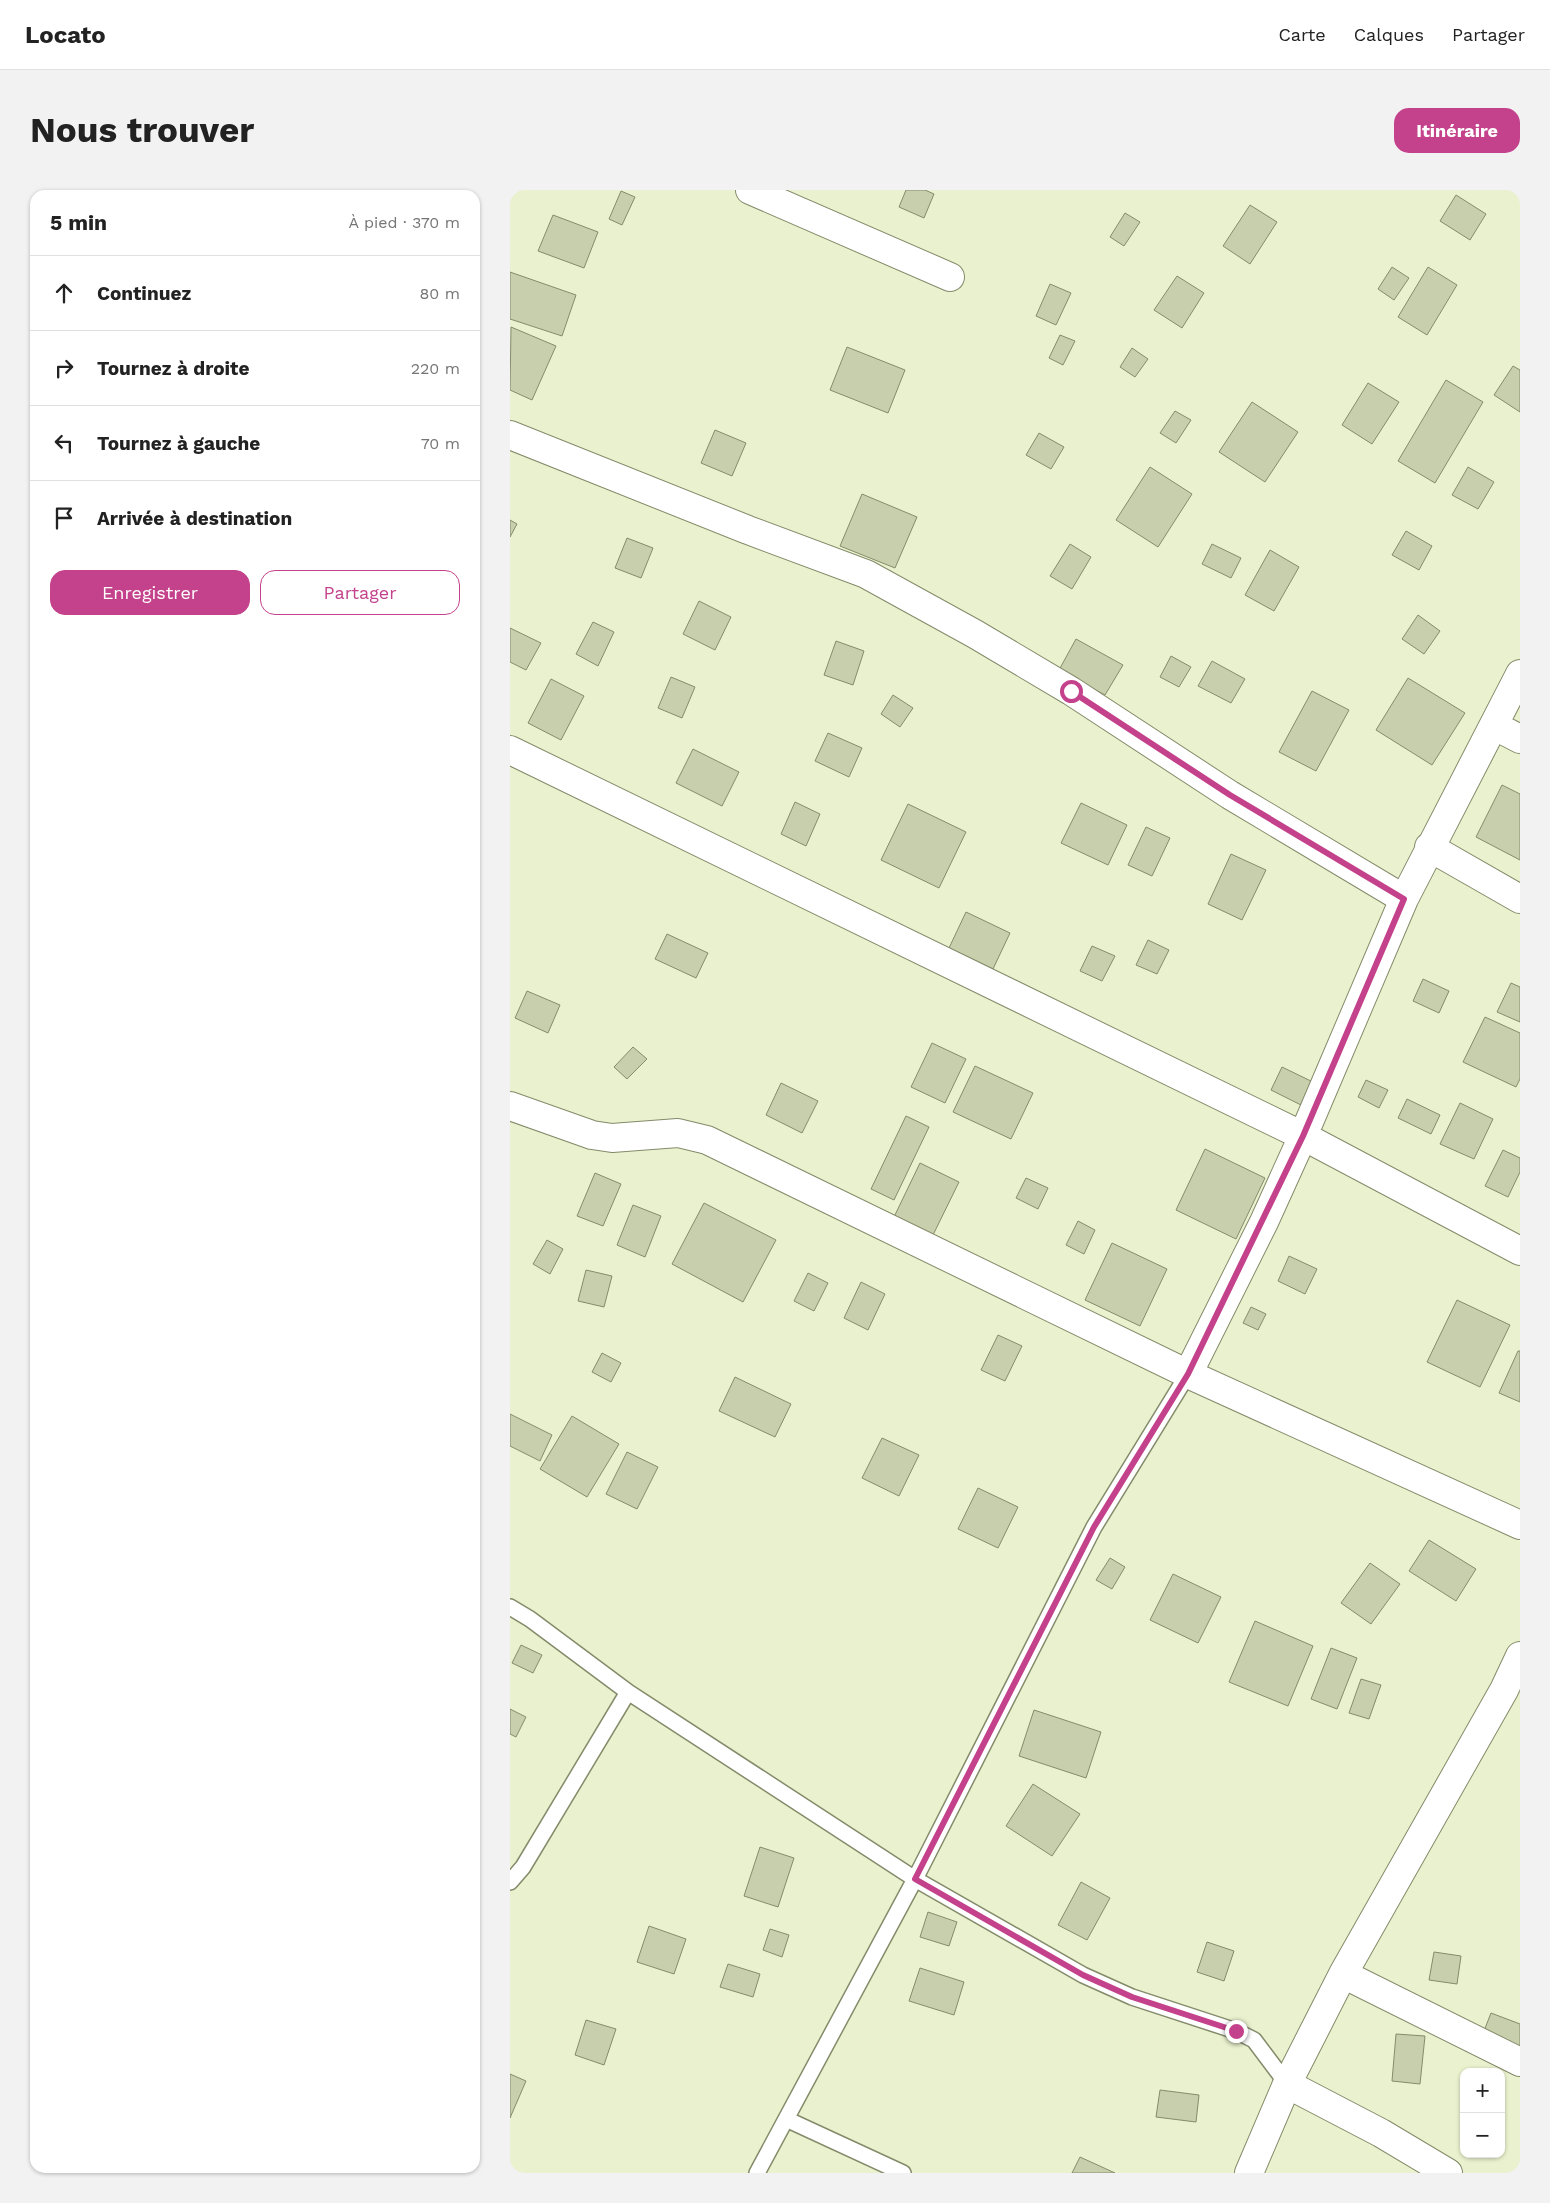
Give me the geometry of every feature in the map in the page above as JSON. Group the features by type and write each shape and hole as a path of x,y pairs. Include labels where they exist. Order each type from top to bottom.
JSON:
{"street":[{"path":"750,190 950,277"},
{"path":"510,435 748,530 866,574 975,634 1071,691 1230,795 1404,899"},
{"path":"1188,1374 1303,1136 1404,899 1429,847 1495,726 1520,674"},
{"path":"1495,726 1520,740"},
{"path":"510,750 1303,1136 1520,1250"},
{"path":"1429,847 1520,899"},
{"path":"510,1106 592,1135 612,1138 678,1133 707,1140 1188,1374 1520,1525"},
{"path":"1249,2173 1287,2084 1343,1974 1512,1694 1520,1656"},
{"path":"1343,1974 1520,2062"},
{"path":"1287,2084 1381,2133 1448,2173"}],"lane":[{"path":"757,2173 915,1879 1094,1527 1188,1374"},
{"path":"510,1607 530,1619 628,1692 915,1879 1083,1975 1132,1997 1236,2031 1254,2040 1287,2084"},
{"path":"510,1882 523,1867 628,1692"},
{"path":"786,2119 903,2173"}],"building":[{"path":"906,190 925,190 934,194 924,218 899,207"},
{"path":"621,191 635,197 622,225 609,219"},
{"path":"1456,195 1486,214 1470,240 1440,221"},
{"path":"1250,205 1277,222 1250,264 1223,246"},
{"path":"1125,213 1140,222 1124,246 1110,237"},
{"path":"553,215 598,232 584,268 538,251"},
{"path":"1392,267 1409,278 1394,300 1378,289"},
{"path":"1428,267 1457,285 1427,335 1398,317"},
{"path":"510,272 576,295 562,336 510,319"},
{"path":"1177,276 1204,293 1182,328 1154,310"},
{"path":"1050,284 1071,293 1056,325 1036,316"},
{"path":"511,327 556,346 532,400 510,390"},
{"path":"1060,335 1075,341 1063,365 1049,358"},
{"path":"847,347 905,370 888,413 830,390"},
{"path":"1132,348 1148,359 1135,377 1120,367"},
{"path":"1513,366 1520,370 1520,412 1494,395"},
{"path":"1446,380 1483,402 1435,483 1398,461"},
{"path":"1368,383 1399,402 1372,444 1342,425"},
{"path":"1252,402 1298,432 1265,482 1219,452"},
{"path":"1175,411 1191,420 1176,443 1160,433"},
{"path":"715,430 746,443 732,476 701,463"},
{"path":"1039,433 1064,447 1051,469 1026,455"},
{"path":"1150,467 1192,494 1158,547 1116,520"},
{"path":"1468,467 1494,482 1478,509 1452,495"},
{"path":"862,494 917,517 895,568 840,546"},
{"path":"510,520 517,524 510,537"},
{"path":"1406,531 1432,546 1419,570 1392,555"},
{"path":"627,538 653,548 641,578 615,568"},
{"path":"1070,544 1091,557 1072,589 1050,576"},
{"path":"1212,544 1241,558 1231,578 1202,564"},
{"path":"1270,550 1299,567 1274,611 1245,595"},
{"path":"699,601 731,617 715,650 683,634"},
{"path":"1418,615 1440,631 1424,654 1402,639"},
{"path":"593,622 614,632 598,666 576,654"},
{"path":"510,628 541,643 526,670 510,662"},
{"path":"1076,639 1123,665 1105,695 1059,670"},
{"path":"836,641 864,651 853,685 824,675"},
{"path":"1171,656 1191,667 1179,687 1160,677"},
{"path":"1212,661 1245,679 1231,703 1198,686"},
{"path":"671,677 695,687 682,718 658,708"},
{"path":"1408,678 1465,713 1432,765 1376,730"},
{"path":"551,679 584,696 561,740 528,723"},
{"path":"1312,691 1349,710 1316,771 1279,752"},
{"path":"893,695 913,708 900,727 881,714"},
{"path":"828,733 862,748 849,777 815,761"},
{"path":"693,749 739,772 722,806 676,783"},
{"path":"1502,785 1520,794 1520,860 1476,837"},
{"path":"795,802 820,814 806,846 781,834"},
{"path":"1081,803 1127,825 1108,865 1061,843"},
{"path":"908,804 966,832 939,888 881,860"},
{"path":"1146,827 1170,838 1152,876 1128,865"},
{"path":"1231,854 1266,870 1242,920 1208,904"},
{"path":"966,912 1010,933 993,969 949,948"},
{"path":"667,934 708,953 696,978 655,959"},
{"path":"1148,940 1169,950 1157,974 1136,965"},
{"path":"1092,946 1115,956 1102,981 1080,971"},
{"path":"1423,979 1449,991 1439,1013 1413,1001"},
{"path":"1511,983 1520,987 1520,1022 1497,1012"},
{"path":"527,991 560,1005 548,1033 515,1018"},
{"path":"1485,1017 1520,1033 1520,1079 1516,1087 1463,1062"},
{"path":"932,1043 966,1059 945,1103 911,1087"},
{"path":"633,1047 647,1059 627,1079 614,1067"},
{"path":"975,1066 1033,1093 1011,1139 953,1112"},
{"path":"1282,1067 1315,1083 1303,1106 1271,1090"},
{"path":"1366,1080 1388,1090 1379,1108 1358,1097"},
{"path":"781,1083 818,1101 802,1133 766,1115"},
{"path":"1407,1099 1440,1115 1431,1134 1398,1118"},
{"path":"1460,1103 1493,1119 1474,1159 1440,1144"},
{"path":"906,1116 929,1127 894,1200 871,1189"},
{"path":"1205,1149 1265,1178 1236,1239 1176,1210"},
{"path":"1503,1150 1520,1158 1520,1172 1508,1197 1485,1186"},
{"path":"920,1163 959,1182 933,1235 894,1217"},
{"path":"595,1173 621,1184 603,1226 577,1216"},
{"path":"1026,1178 1048,1188 1038,1209 1016,1198"},
{"path":"704,1203 776,1240 743,1302 672,1264"},
{"path":"633,1205 661,1216 645,1257 617,1245"},
{"path":"1078,1221 1095,1230 1084,1254 1066,1245"},
{"path":"547,1240 563,1249 550,1274 533,1264"},
{"path":"1112,1243 1167,1269 1140,1326 1085,1300"},
{"path":"1289,1256 1317,1269 1305,1294 1278,1281"},
{"path":"586,1270 612,1276 604,1307 578,1301"},
{"path":"808,1273 828,1283 814,1311 794,1301"},
{"path":"861,1282 885,1294 868,1330 844,1318"},
{"path":"1457,1300 1510,1325 1480,1387 1427,1362"},
{"path":"1251,1307 1266,1314 1258,1330 1243,1323"},
{"path":"998,1335 1022,1346 1005,1381 981,1370"},
{"path":"1518,1351 1520,1351 1520,1402 1499,1393"},
{"path":"602,1353 621,1363 611,1382 592,1372"},
{"path":"735,1377 791,1404 775,1437 719,1411"},
{"path":"510,1414 552,1435 540,1461 510,1446"},
{"path":"572,1416 619,1444 587,1497 540,1469"},
{"path":"882,1438 919,1455 899,1496 862,1478"},
{"path":"627,1452 658,1467 637,1509 606,1494"},
{"path":"978,1488 1018,1507 998,1548 958,1529"},
{"path":"1429,1540 1476,1569 1456,1601 1409,1571"},
{"path":"1110,1558 1125,1567 1112,1589 1096,1580"},
{"path":"1370,1563 1400,1584 1371,1624 1341,1603"},
{"path":"1173,1574 1221,1597 1198,1643 1150,1620"},
{"path":"1255,1621 1313,1646 1288,1706 1229,1682"},
{"path":"521,1645 542,1655 533,1673 512,1663"},
{"path":"1331,1648 1357,1658 1337,1709 1311,1699"},
{"path":"1361,1679 1381,1685 1369,1719 1349,1713"},
{"path":"510,1709 526,1717 516,1737 510,1734"},
{"path":"1034,1710 1101,1732 1086,1778 1019,1756"},
{"path":"1033,1784 1080,1814 1052,1856 1006,1826"},
{"path":"760,1847 794,1858 778,1907 744,1896"},
{"path":"1081,1882 1110,1898 1087,1940 1058,1925"},
{"path":"928,1912 957,1922 949,1946 920,1937"},
{"path":"649,1926 686,1939 674,1974 637,1962"},
{"path":"770,1929 789,1935 782,1957 763,1950"},
{"path":"1207,1942 1234,1951 1224,1981 1197,1972"},
{"path":"1434,1952 1461,1956 1457,1984 1429,1980"},
{"path":"728,1964 760,1974 753,1997 720,1987"},
{"path":"920,1968 964,1982 954,2015 909,2001"},
{"path":"1491,2013 1520,2024 1520,2051 1482,2036"},
{"path":"586,2020 616,2029 604,2065 575,2055"},
{"path":"1396,2034 1425,2036 1420,2084 1392,2081"},
{"path":"510,2074 526,2081 510,2118"},
{"path":"1160,2090 1199,2095 1196,2122 1156,2117"},
{"path":"1080,2157 1115,2173 1072,2173"}],"route":[{"path":"1071,691 1230,795 1404,899 1303,1136 1264,1222 1188,1374 1094,1527 915,1879 1083,1975 1132,1997 1236,2031"}]}
